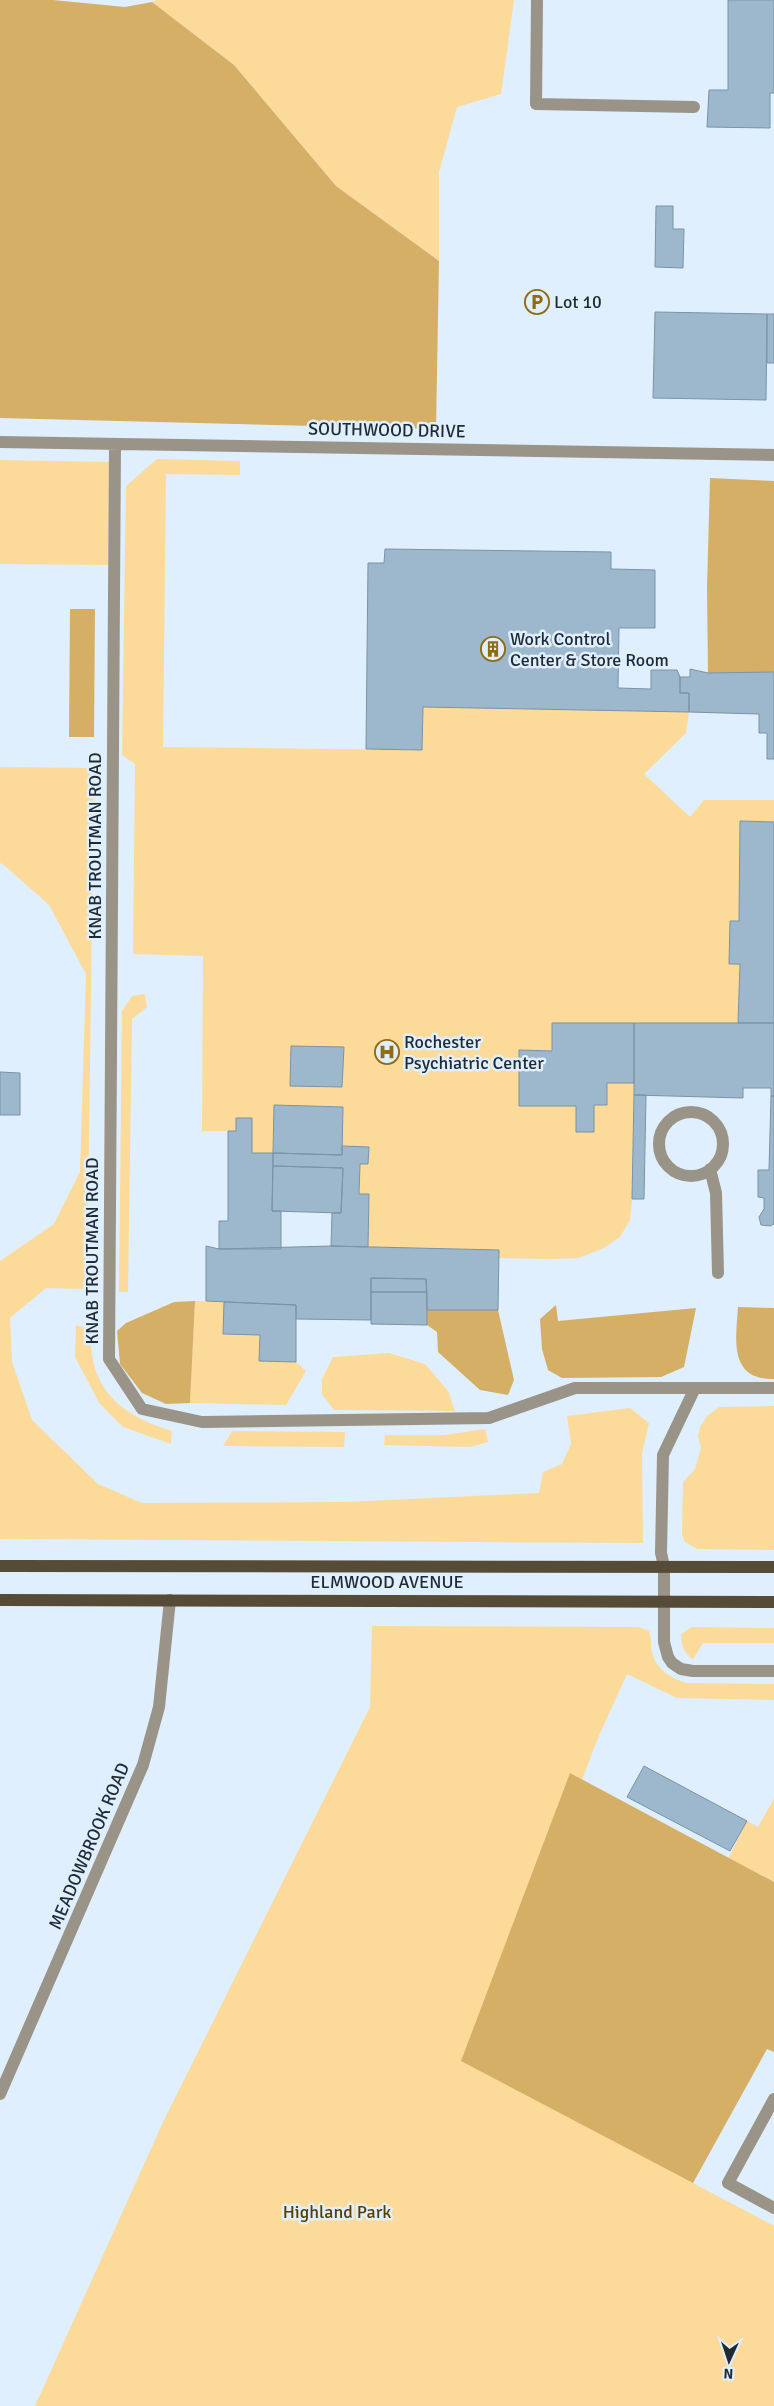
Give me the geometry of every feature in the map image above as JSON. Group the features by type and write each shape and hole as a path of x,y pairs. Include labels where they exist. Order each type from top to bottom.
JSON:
{"main road":[{"name":"ELMWOOD AVENUE","path":"0,1566 774,1567"},
{"name":"ELMWOOD AVENUE","path":"0,1600 774,1602"}],"street":[{"path":"537,0 536,104 694,107"},
{"name":"SOUTHWOOD DRIVE","path":"0,442 774,455"},
{"name":"KNAB TROUTMAN ROAD","path":"115,444 109,1359 142,1409 202,1422 489,1418 575,1388 774,1388"},
{"path":"710,1169 691,1176 680,1174 671,1169 663,1160 659,1150 659,1139 662,1129 668,1120 678,1114 688,1112 704,1115 716,1124 721,1133 723,1143 721,1152 710,1169 716,1193 718,1273"},
{"path":"695,1388 663,1455 661,1553 664,1566 664,1642 668,1657 676,1666 693,1671 774,1671"},
{"name":"MEADOWBROOK ROAD","path":"0,2094 143,1765 159,1707 170,1600"},
{"path":"774,2099 728,2183 774,2208"}],"green space":[{"path":"157,0 514,0 501,94 457,107 439,172 439,261 336,186 234,65 152,2"},
{"path":"157,459 240,461 240,475 166,474 163,747 422,750 423,707 689,712 686,733 644,774 690,817 704,800 774,800 774,822 740,821 739,921 730,921 729,964 740,964 738,1023 553,1023 552,1051 519,1051 519,1106 576,1106 576,1132 594,1132 594,1105 607,1104 607,1083 634,1083 630,1220 620,1237 602,1249 578,1258 551,1259 499,1258 368,1247 368,1194 359,1194 360,1164 368,1164 369,1147 342,1146 343,1107 274,1105 273,1153 252,1153 252,1118 236,1118 236,1131 202,1131 203,956 133,954 135,764 122,755 126,486"},
{"path":"0,460 109,462 108,565 0,564"},
{"path":"0,767 94,768 87,1289 46,1288 10,1318 12,1362 32,1420 98,1484 142,1503 347,1502 539,1493 543,1472 562,1464 571,1444 567,1416 630,1408 649,1423 642,1453 643,1543 0,1539 0,1261 54,1224 80,1172 86,974 49,905 0,863"},
{"path":"145,994 147,1007 132,1019 128,1292 119,1292 122,1011 132,996"},
{"path":"195,1301 224,1302 223,1334 260,1335 259,1361 296,1362 306,1371 286,1405 190,1403"},
{"path":"76,1325 91,1330 91,1350 95,1368 101,1383 110,1396 137,1417 172,1431 171,1444 123,1427 100,1404 75,1357"},
{"path":"389,1353 425,1364 448,1391 455,1411 334,1410 322,1394 322,1379 333,1357"},
{"path":"774,1406 774,1550 697,1549 685,1542 682,1535 683,1482 695,1469 701,1448 698,1436 700,1427 707,1416 719,1407"},
{"path":"485,1429 488,1442 470,1447 384,1445 385,1435 444,1435"},
{"path":"232,1431 345,1432 344,1447 223,1446"},
{"name":"Highland Park","path":"372,1626 639,1627 649,1631 655,1661 663,1671 679,1681 686,1683 774,1684 774,1700 677,1698 627,1674 597,1740 582,1780 570,1773 599,2133 774,2226 774,2406 35,2406 164,2120 370,1707"},
{"path":"692,1627 774,1628 774,1643 703,1643 693,1659 684,1648 681,1634"},
{"path":"774,1799 774,1882 728,1859 747,1821 758,1827"}],"shaded area":[{"path":"0,0 53,0 125,7 152,2 234,65 336,186 439,261 436,429 0,418"},
{"path":"710,478 774,481 774,672 708,673 707,588"},
{"path":"70,609 95,609 94,737 69,737"},
{"path":"195,1301 190,1403 166,1404 142,1393 120,1364 117,1331 126,1323 174,1302"},
{"path":"556,1305 558,1321 696,1308 684,1367 661,1377 562,1378 548,1370 542,1349 540,1319"},
{"path":"738,1307 774,1308 774,1379 759,1377 749,1373 742,1365 736,1344"},
{"path":"427,1310 498,1310 514,1380 508,1395 480,1390 438,1352 437,1332 427,1325"},
{"path":"570,1773 774,1882 774,2052 767,2049 693,2183 461,2061"}],"building":[{"path":"728,0 774,0 774,93 770,93 770,128 707,127 709,90 728,90"},
{"path":"656,206 673,206 673,229 684,229 683,268 655,267"},
{"path":"655,312 767,314 766,400 653,398"},
{"path":"767,314 774,314 774,363 767,363"},
{"name":"Work Control Center & Store Room","path":"385,549 611,552 611,569 655,570 655,628 619,628 618,688 651,689 651,670 677,670 680,677 680,693 689,693 689,712 423,707 422,750 366,749 368,563 384,563"},
{"path":"690,669 708,673 774,672 774,759 767,759 767,733 759,733 759,714 689,712 689,693 680,693 680,677 690,677"},
{"path":"740,821 774,822 774,1023 738,1023 740,964 729,964 730,921 739,921"},
{"path":"552,1023 634,1023 634,1083 607,1083 607,1105 594,1105 594,1132 576,1132 576,1106 519,1106 519,1050 552,1051"},
{"path":"634,1023 774,1023 774,1096 771,1096 771,1088 743,1088 743,1098 634,1095"},
{"path":"291,1046 344,1047 342,1087 290,1086"},
{"path":"0,1072 20,1073 20,1115 0,1115"},
{"path":"634,1095 646,1095 644,1199 632,1199"},
{"path":"771,1096 774,1096 774,1224 770,1226 761,1225 759,1217 764,1209 764,1198 758,1197 758,1170 769,1170"},
{"path":"274,1105 343,1107 342,1155 273,1153"},
{"path":"236,1118 252,1118 252,1153 273,1153 272,1211 281,1211 281,1249 219,1249 219,1221 228,1221 228,1131 236,1131"},
{"path":"342,1146 369,1147 368,1164 360,1164 359,1194 369,1194 368,1247 331,1246 332,1213 341,1213 343,1168 273,1166 273,1153 342,1155"},
{"path":"273,1166 343,1168 341,1213 272,1211"},
{"path":"206,1246 219,1249 331,1246 499,1250 498,1310 427,1310 426,1279 371,1278 371,1320 296,1319 296,1305 206,1301"},
{"path":"371,1278 426,1279 427,1292 371,1292"},
{"path":"371,1292 427,1292 427,1325 371,1324"},
{"path":"224,1302 296,1305 296,1362 259,1361 260,1335 223,1334"},
{"path":"644,1766 747,1821 730,1851 627,1797"}],"place":[{"name":"Lot 10","path":"537,302"},
{"name":"Work Control Center & Store Room","path":"493,649"},
{"name":"Rochester Psychiatric Center","path":"387,1052"}]}
